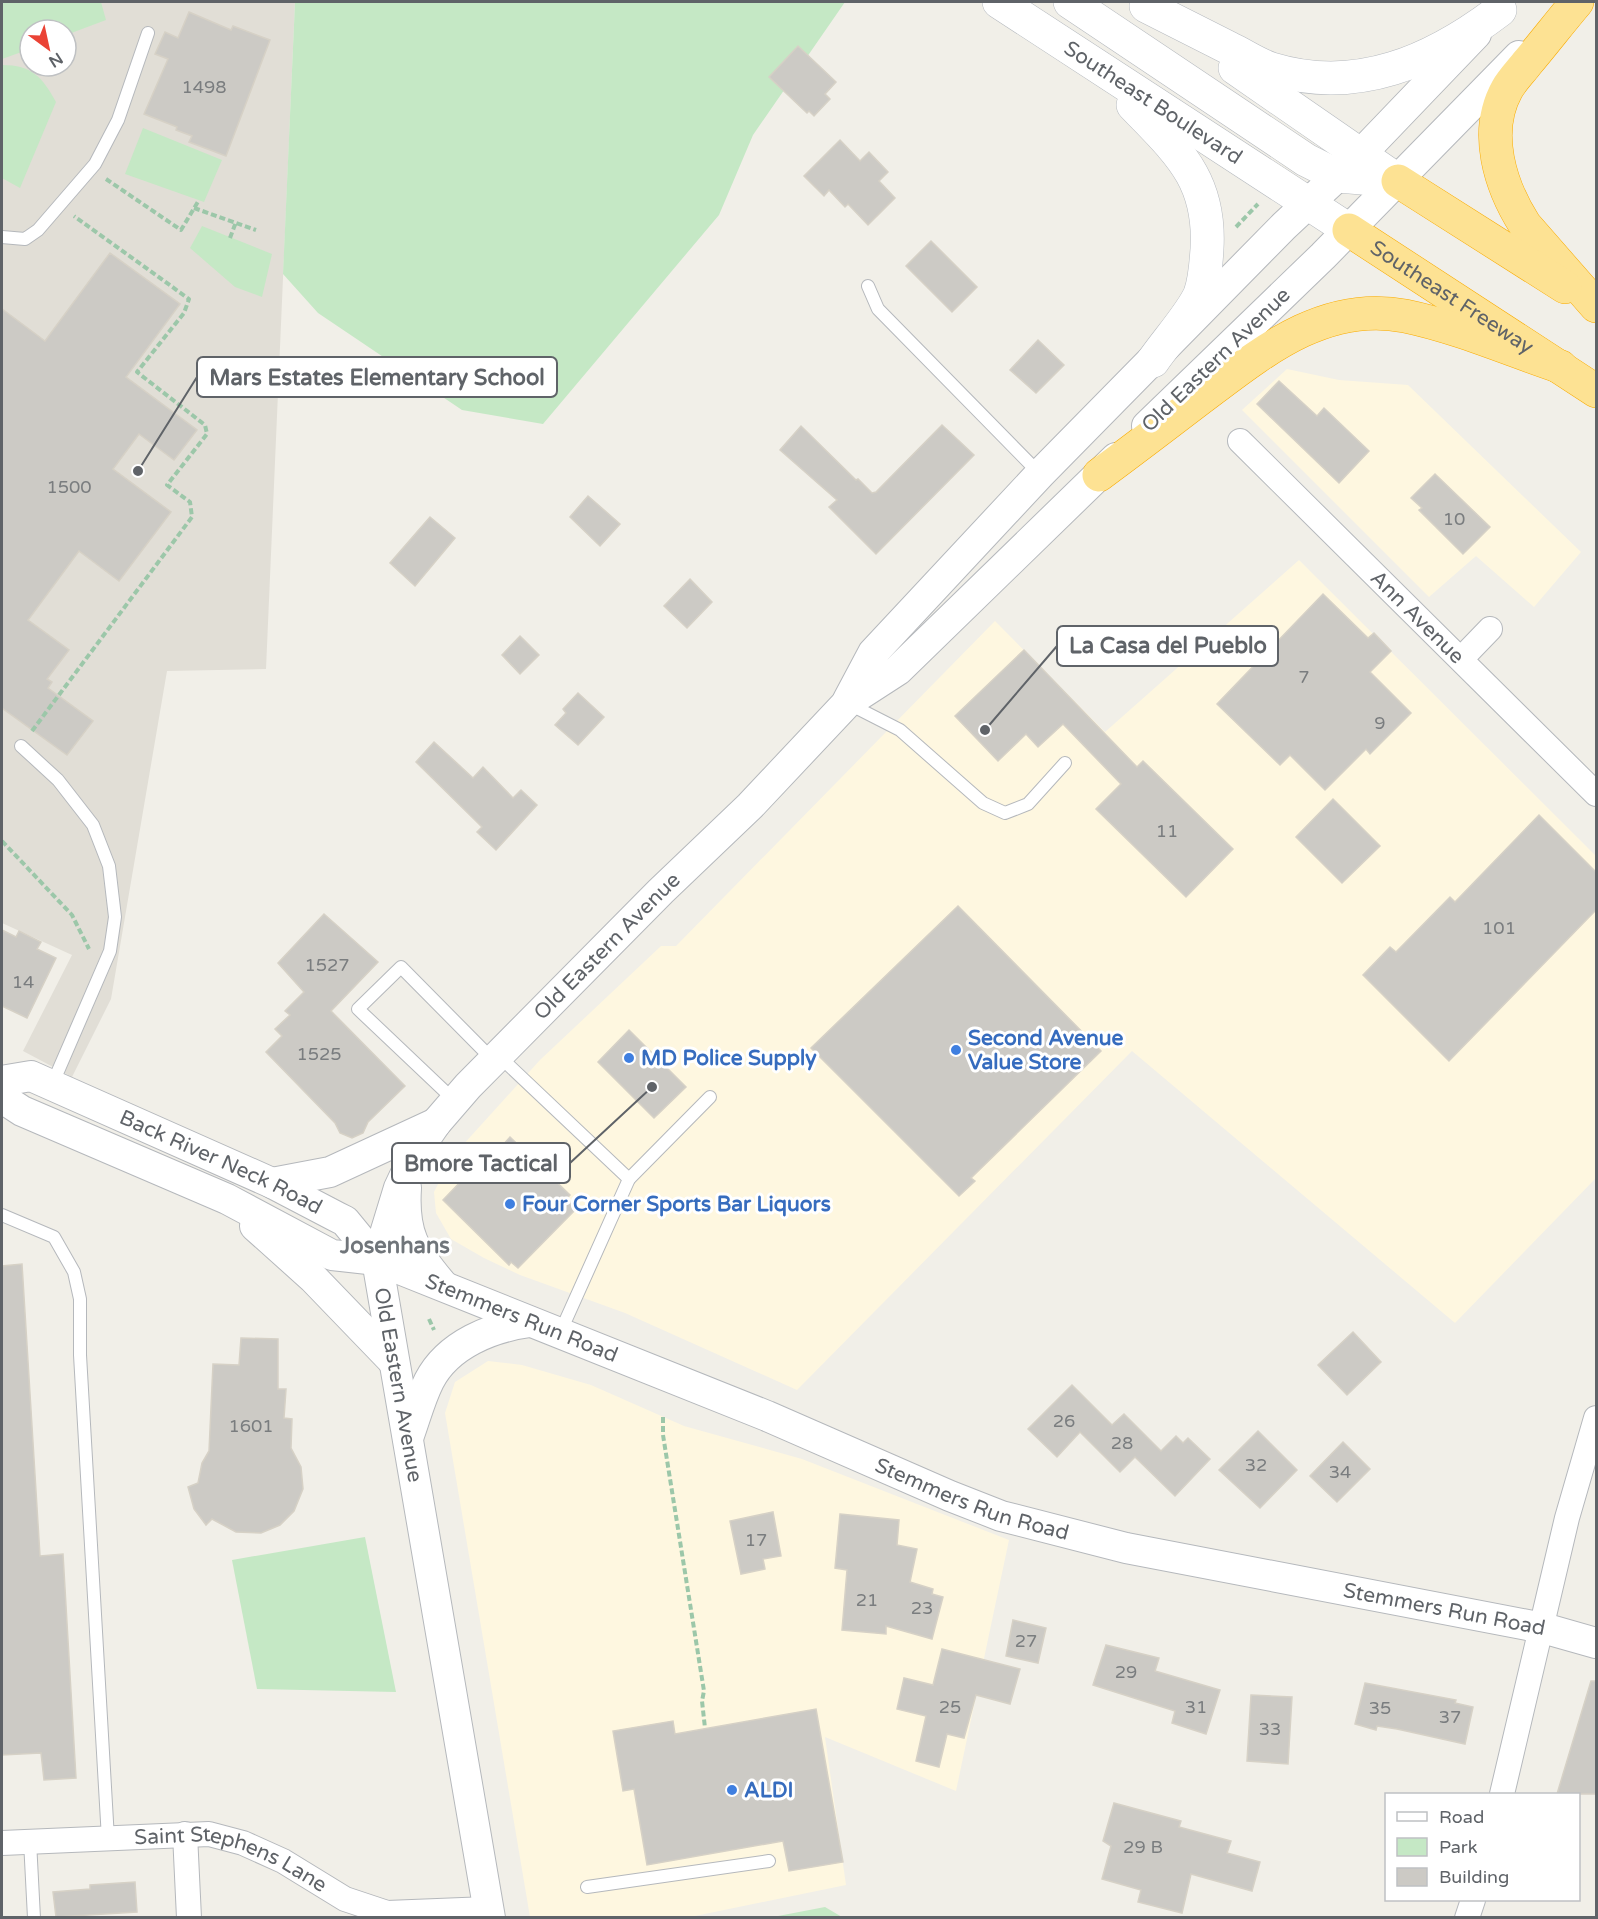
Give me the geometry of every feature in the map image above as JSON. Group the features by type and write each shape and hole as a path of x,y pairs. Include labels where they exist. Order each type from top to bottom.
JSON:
{"highway":[{"path":"1577,2 1507,89 1499,112 1496,151 1506,193 1515,210 1596,307"},
{"path":"1398,181 1596,307"},
{"name":"Southeast Freeway","path":"1349,230 1596,391"},
{"path":"1099,476 1259,354 1292,334 1325,320 1370,313 1404,316 1561,367"}],"main road":[{"name":"Southeast Boulevard","path":"999,2 1309,203"},
{"path":"1070,2 1306,159 1349,166 1398,181"},
{"path":"1142,4 1349,166"},
{"path":"1142,4 1270,69 1331,78 1364,77 1403,67 1466,36 1500,4"},
{"path":"1092,63 1173,146 1198,183 1207,211 1205,268 1200,295 1153,362"},
{"name":"Southeast Freeway","path":"1309,203 1349,230"}],"street":[{"name":"Old Eastern Avenue","path":"489,1913 377,1260 385,1227 407,1171 436,1123 455,1101 661,891 750,806 846,703 898,670 1099,476 1182,390 1398,181 1571,2"},
{"name":"Old Eastern Avenue","path":"846,703 873,653 1040,474 1309,203 1349,166 1500,4"},
{"name":"Ann Avenue","path":"1240,441 1462,658 1596,794"},
{"path":"1462,658 1490,629"},
{"name":"Back River Neck Road","path":"2,1081 32,1076 272,1183 345,1221 377,1260"},
{"name":"Back River Neck Road","path":"2,1098 22,1110 227,1198 332,1255 377,1260"},
{"path":"272,1183 330,1172 436,1123"},
{"path":"407,1171 405,1207 407,1232 417,1255 444,1287"},
{"path":"227,1198 313,1278 394,1362"},
{"name":"Stemmers Run Road","path":"377,1260 767,1416 1000,1516 1126,1548 1543,1628 1596,1643"},
{"path":"408,1438 429,1380 448,1356 473,1339 506,1325 530,1322"},
{"path":"1502,1793 1543,1628 1567,1518 1596,1418"},
{"path":"185,1834 189,1917"},
{"name":"Saint Stephens Lane","path":"2,1843 209,1834 243,1843 284,1861 345,1899 387,1913 489,1913"},
{"path":"1467,1917 1472,1901"}],"lane":[{"path":"2,237 25,239 38,230 95,164 118,120 148,33"},
{"path":"868,286 879,309 1040,474"},
{"path":"846,703 900,730 983,803 1005,813 1029,804 1065,763"},
{"path":"21,746 58,780 93,825 109,866 115,917 110,951 52,1085"},
{"path":"455,1101 358,1009 401,967 496,1058 629,1179"},
{"path":"560,1333 629,1179 710,1097"},
{"path":"2,1215 54,1238 74,1272 80,1299 81,1379 108,1839"},
{"path":"30,1842 34,1917"},
{"path":"587,1887 769,1861"}],"path":[{"path":"95,164 107,180 181,230 199,200"},
{"path":"1229,233 1264,198"},
{"path":"21,746 192,517 190,502 167,485 207,434 205,425 136,372 184,313 189,299 59,205"},
{"path":"194,208 256,230"},
{"path":"230,238 236,222"},
{"path":"2,841 72,915 100,972"},
{"path":"663,1417 663,1435 704,1691 702,1701 705,1728"}],"shaded area":[{"path":"2,2 295,2 266,669 167,671 111,999 72,1077 23,1051 72,955 2,923"},
{"path":"1287,369 1339,380 1408,385 1581,552 1534,607 1476,556 1429,597 1242,410"},
{"path":"1299,560 1596,856 1596,1178 1455,1323 1132,1051 797,1390 625,1313 520,1275 451,1239 436,1213 434,1192 452,1157 540,1060 661,946 676,946 995,621 1105,732"},
{"path":"488,1361 522,1365 591,1385 684,1426 802,1459 1009,1540 956,1791 825,1737 846,1885 690,1917 530,1917 445,1413 455,1382"}],"green space":[{"path":"2,2 101,2 106,20 78,30 78,18 18,18 18,53 2,59"},
{"path":"295,2 845,2 753,135 719,215 543,424 462,410 318,313 283,274"},
{"path":"2,65 18,67 18,78 40,78 56,102 20,188 2,178"},
{"path":"143,128 222,160 204,202 125,174"},
{"path":"202,226 272,254 262,297 235,287 190,248"},
{"path":"365,1537 396,1692 257,1689 232,1560"},
{"path":"825,1907 842,1917 773,1917"}],"building":[{"path":"189,12 231,30 233,26 270,40 226,156 189,142 192,136 176,130 177,127 144,114 168,59 155,54 165,32 178,38"},
{"path":"798,46 836,82 825,94 830,99 814,116 809,111 807,113 769,77"},
{"path":"840,140 860,161 869,152 888,172 879,181 895,198 868,225 848,204 845,207 829,190 824,196 804,176"},
{"path":"931,241 977,287 952,312 906,266"},
{"path":"110,253 180,304 126,377 197,430 174,460 139,434 113,469 171,512 119,581 79,551 28,620 69,650 47,679 52,682 48,688 93,721 67,755 2,708 2,309 45,341"},
{"path":"1038,340 1064,365 1036,393 1010,370"},
{"path":"1279,381 1317,416 1324,408 1369,451 1339,483 1257,404"},
{"path":"942,425 974,455 876,554 829,507 837,500 780,450 801,426 872,493 876,492"},
{"path":"1435,474 1490,527 1463,554 1419,510 1422,508 1411,498"},
{"path":"588,496 620,524 600,546 570,517"},
{"path":"430,517 455,538 415,586 390,563"},
{"path":"690,579 712,602 687,628 664,606"},
{"path":"1323,594 1368,638 1374,633 1391,651 1370,672 1411,713 1370,754 1366,749 1325,790 1290,755 1280,765 1217,704"},
{"path":"520,636 539,655 520,674 502,655"},
{"path":"1024,650 1137,767 1143,761 1233,849 1186,897 1096,809 1121,784 1063,724 1038,747 1026,734 998,761 955,716"},
{"path":"578,693 604,717 578,745 555,725 566,713 563,709"},
{"path":"434,742 473,778 483,767 513,798 521,790 537,805 496,850 477,832 482,827 416,762"},
{"path":"1333,799 1380,846 1342,883 1296,837"},
{"path":"1539,815 1596,872 1596,910 1449,1061 1363,975 1390,947 1396,952 1450,897 1455,902"},
{"name":"Second Avenue Value Store","path":"958,906 1101,1051 971,1178 975,1181 959,1196 811,1048"},
{"path":"324,914 378,962 331,1011 405,1086 368,1122 363,1133 352,1138 340,1133 335,1123 266,1052 282,1036 275,1029 290,1015 285,1011 304,992 278,963"},
{"path":"2,930 16,937 19,931 41,942 37,949 56,958 27,1018 2,1006"},
{"path":"629,1030 686,1087 654,1118 598,1062"},
{"name":"Four Corner Sports Bar Liquors","path":"510,1137 570,1195 567,1198 577,1208 518,1268 511,1262 509,1265 443,1200 488,1153 492,1157"},
{"path":"22,1264 40,1556 63,1554 76,1778 44,1780 41,1753 2,1755 2,1266"},
{"path":"1353,1332 1381,1362 1347,1395 1318,1365"},
{"path":"241,1338 278,1339 278,1389 286,1389 284,1418 292,1419 291,1448 301,1467 303,1489 294,1511 280,1525 261,1533 236,1532 212,1519 206,1525 194,1509 188,1487 198,1483 202,1463 209,1451 213,1364 239,1365"},
{"path":"1072,1385 1112,1425 1124,1414 1161,1451 1176,1436 1183,1443 1188,1438 1210,1459 1175,1496 1135,1457 1120,1472 1080,1432 1057,1457 1028,1429"},
{"path":"1258,1431 1297,1470 1260,1508 1219,1470"},
{"path":"1343,1442 1370,1469 1337,1502 1310,1476"},
{"path":"773,1512 781,1556 763,1559 765,1569 741,1574 730,1521"},
{"path":"840,1514 899,1520 897,1545 917,1549 910,1582 933,1589 932,1594 943,1597 932,1639 886,1626 886,1634 842,1630 847,1570 835,1568"},
{"path":"1013,1620 1046,1628 1038,1663 1006,1656"},
{"path":"1106,1645 1159,1658 1155,1671 1220,1690 1206,1734 1172,1723 1175,1711 1093,1685"},
{"path":"942,1649 1020,1669 1010,1704 976,1695 964,1738 947,1734 939,1767 916,1761 926,1716 897,1709 904,1678 933,1685"},
{"path":"1591,1681 1596,1681 1596,1794 1557,1793"},
{"path":"1365,1683 1456,1700 1455,1703 1473,1707 1465,1744 1397,1729 1377,1726 1376,1730 1355,1724"},
{"path":"1251,1695 1292,1697 1288,1764 1247,1761"},
{"name":"ALDI","path":"816,1709 843,1862 789,1871 783,1841 647,1865 634,1789 623,1791 613,1731 673,1721 675,1734"},
{"path":"1114,1803 1181,1821 1179,1827 1231,1841 1227,1853 1260,1862 1252,1891 1191,1874 1182,1913 1138,1902 1141,1890 1102,1879 1111,1846 1103,1841"},
{"path":"135,1882 137,1912 56,1917 53,1892 90,1889 90,1885"}],"place":[{"name":"Mars Estates Elementary School","path":"138,471"},
{"name":"La Casa del Pueblo","path":"985,730"},
{"name":"Second Avenue Value Store","path":"956,1050"},
{"name":"MD Police Supply","path":"629,1058"},
{"name":"Bmore Tactical","path":"652,1087"},
{"name":"Four Corner Sports Bar Liquors","path":"510,1204"},
{"name":"ALDI","path":"732,1790"}],"district":[{"name":"Josenhans","path":"395,1246"}]}
